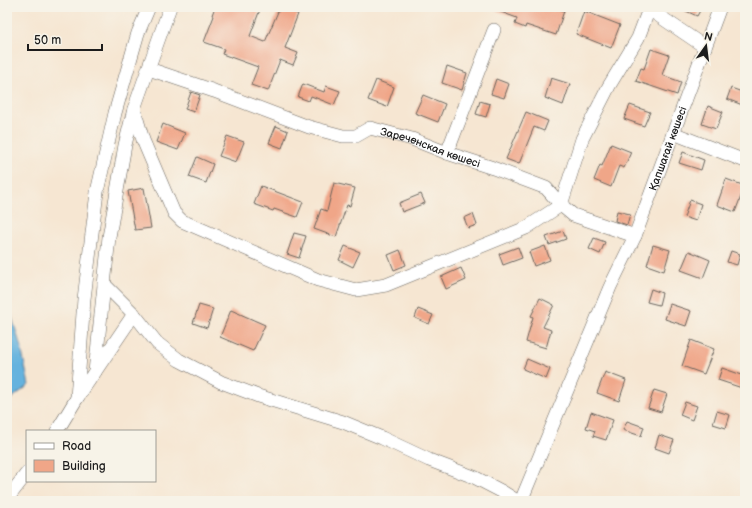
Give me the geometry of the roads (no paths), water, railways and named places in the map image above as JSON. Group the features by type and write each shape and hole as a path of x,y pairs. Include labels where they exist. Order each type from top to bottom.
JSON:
{"street":[{"path":"77,398 84,299 97,192 115,113 138,33 149,7"},
{"path":"95,372 111,223 125,145 134,109 170,7"},
{"name":"Қапшағай көшесі","path":"521,501 610,287 635,236 720,7"},
{"path":"134,109 143,140 174,213 182,222 318,280 356,290 386,285 526,228 561,205 582,139 609,86 638,38 648,8 705,47"},
{"path":"447,153 494,30"},
{"name":"Зареченская көшесі","path":"149,69 214,91 309,127 342,136 356,136 370,128 412,139 546,188 561,205 573,215 635,236"},
{"path":"673,133 745,161"},
{"path":"104,284 134,314 157,343 179,360 222,382 258,396 343,422 382,438 429,460 474,477 501,490 516,501"},
{"path":"58,430 77,398 134,314"},
{"path":"7,498 26,474"}],"water":[{"path":"7,301 21,347 29,385 7,402"}]}
